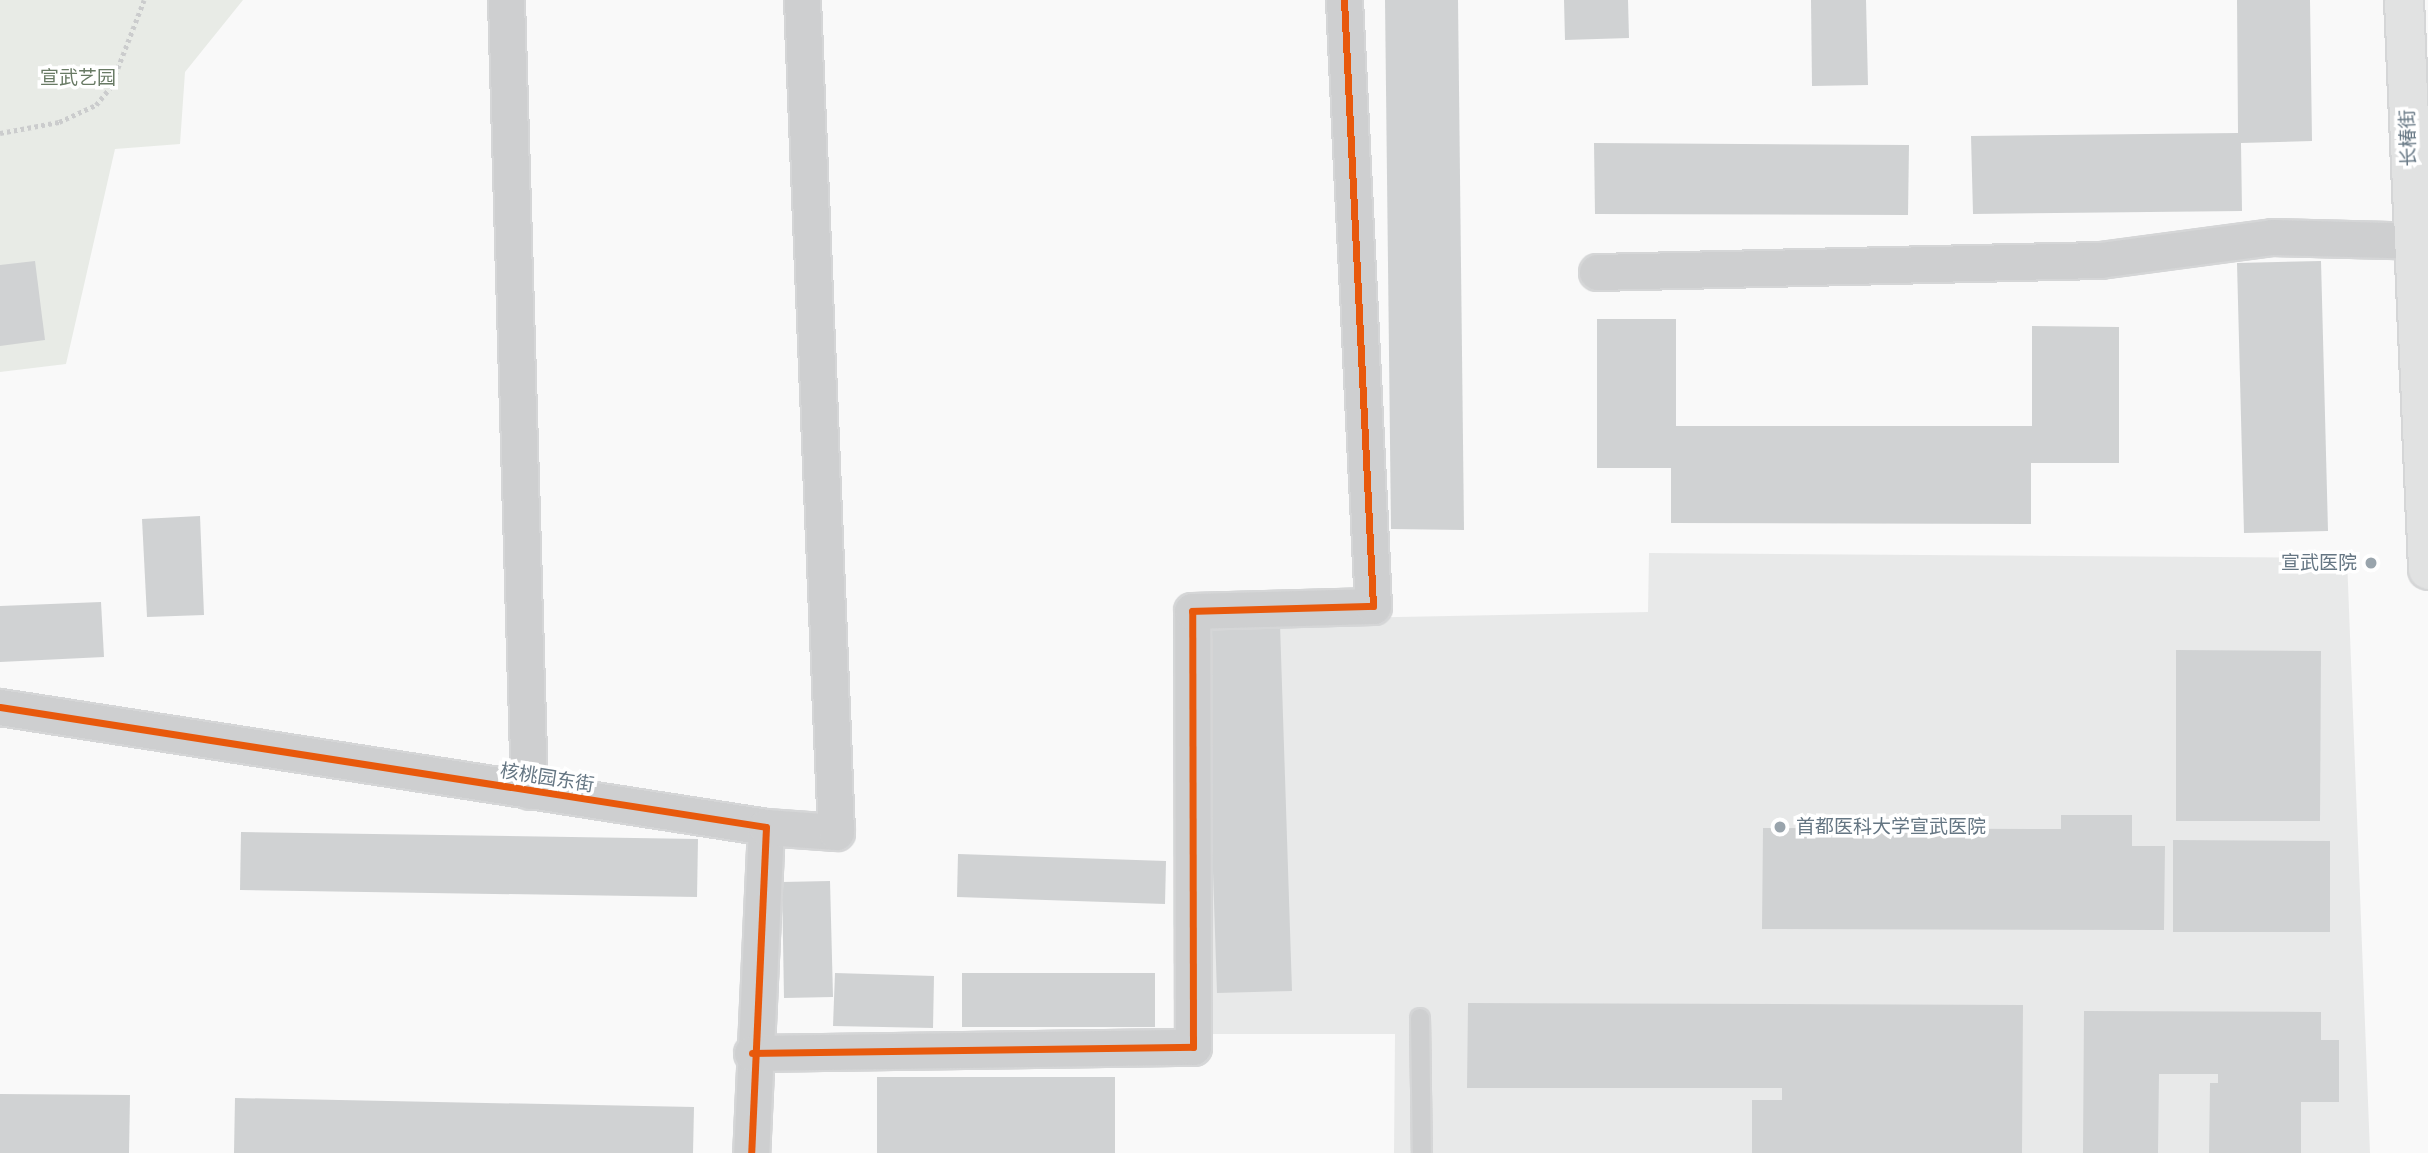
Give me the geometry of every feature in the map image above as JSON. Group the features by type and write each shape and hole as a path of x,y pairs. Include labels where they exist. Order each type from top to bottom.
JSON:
{"main road":[{"name":"长椿街","path":"2404,0 2409,182 2423,240 2428,569"}],"street":[{"path":"506,0 529,791"},
{"name":"核桃园东街","path":"0,707 766,827 836,832 802,0"},
{"path":"752,1053 1193,1047 1192,611 1373,606 1345,0"},
{"path":"1597,272 2100,260 2272,237 2423,240"},
{"path":"751,1153 752,1053 766,827"}],"lane":[{"path":"1420,1018 1422,1153"}],"path":[{"path":"0,133 59,122 96,105 110,88 144,0"}],"shaded area":[{"name":"首都医科大学宣武医院","path":"1649,553 2347,558 2370,1153 1394,1153 1395,1034 1206,1034 1201,621 1648,612"}],"green space":[{"name":"宣武艺园","path":"0,0 243,0 185,72 180,144 115,149 66,364 0,372"}],"building":[{"path":"1385,0 1458,0 1464,530 1391,529"},
{"path":"1564,0 1628,0 1629,38 1565,40"},
{"path":"1811,0 1866,0 1868,85 1812,86"},
{"path":"2237,0 2310,0 2312,141 2241,143 2242,211 1973,214 1971,136 2238,133"},
{"path":"1594,143 1909,145 1908,215 1595,214"},
{"path":"35,261 45,340 0,346 0,265"},
{"path":"2321,261 2328,531 2244,533 2237,263"},
{"path":"1597,319 1676,319 1676,426 2032,426 2032,326 2119,327 2119,463 2031,463 2031,524 1671,523 1671,468 1597,468"},
{"path":"200,516 204,615 147,617 142,519"},
{"path":"101,602 104,657 0,662 0,606"},
{"path":"1280,624 1292,991 1217,993 1205,627"},
{"path":"2176,650 2321,651 2320,821 2176,821"},
{"path":"2061,815 2132,815 2132,846 2165,846 2164,930 1762,929 1763,828 2061,829"},
{"path":"241,832 698,839 697,897 240,890"},
{"path":"2173,840 2330,841 2330,932 2173,932"},
{"path":"958,854 1166,861 1165,904 957,897"},
{"path":"830,881 833,997 784,998 782,882"},
{"path":"835,973 934,976 933,1028 833,1026"},
{"path":"962,973 1155,973 1155,1027 962,1027"},
{"path":"1468,1003 2023,1005 2022,1153 1752,1153 1752,1100 1782,1100 1782,1088 1467,1088"},
{"path":"2084,1011 2321,1012 2321,1040 2339,1040 2339,1102 2301,1102 2301,1153 2209,1153 2210,1083 2218,1083 2218,1074 2159,1074 2158,1153 2083,1153"},
{"path":"877,1077 1115,1077 1115,1153 877,1153"},
{"path":"0,1094 130,1095 129,1153 0,1153"},
{"path":"235,1098 694,1107 693,1153 234,1153"}],"cycle path":[{"path":"752,1053 1193,1047 1192,611 1373,606 1344,0"},
{"path":"0,707 766,827 751,1153"}],"place":[{"name":"宣武医院","path":"2371,563"},
{"name":"首都医科大学宣武医院","path":"1780,827"}]}
